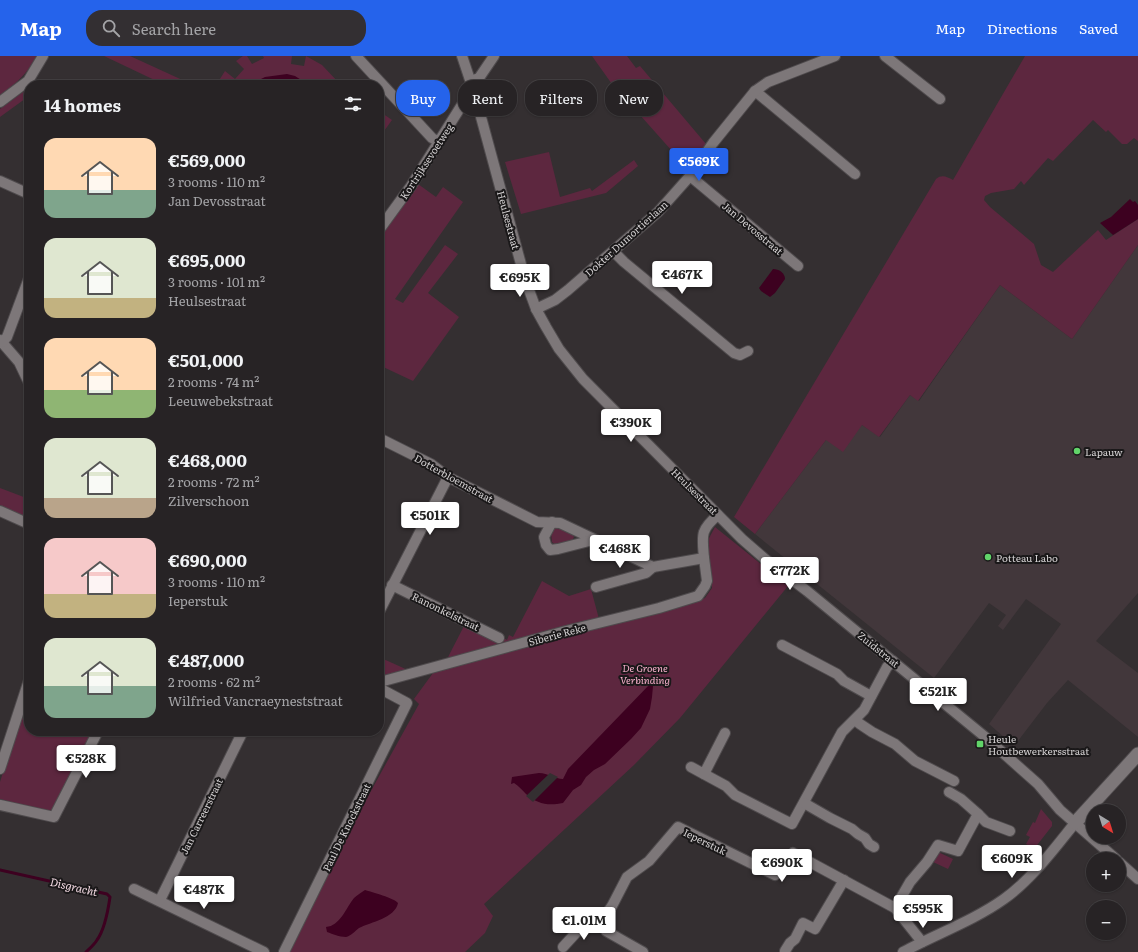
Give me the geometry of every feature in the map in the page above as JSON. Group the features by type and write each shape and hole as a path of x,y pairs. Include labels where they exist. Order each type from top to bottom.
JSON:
{"street":[{"path":"33,80 43,56"},
{"path":"356,56 378,80"},
{"name":"Heulsestraat","path":"462,56 471,80"},
{"path":"474,80 479,78 494,56"},
{"name":"Dokter Dumortierlaan","path":"536,309 555,300 658,212 690,176 713,143 754,91 768,82 834,56"},
{"path":"885,56 940,99"},
{"path":"384,86 432,138 439,142"},
{"path":"0,102 24,88"},
{"path":"754,91 855,174"},
{"name":"Kortrijksevoetweg","path":"384,223 411,186 458,111"},
{"name":"Heulsestraat","path":"480,116 525,279 536,309 559,349 583,379 742,539 765,559 786,574"},
{"name":"Jan Devosstraat","path":"690,176 798,266"},
{"path":"0,181 24,192"},
{"path":"614,251 624,262 734,353 740,355 748,351"},
{"path":"24,291 7,336 1,341 19,362 24,372"},
{"name":"Dotterbloemstraat","path":"384,440 431,464 448,476 537,522 560,523 593,540 653,567"},
{"path":"384,602 448,476"},
{"path":"0,511 24,522"},
{"path":"596,587 646,573 653,567 704,558 702,536 708,524 718,515"},
{"path":"552,522 544,537 550,550 593,540"},
{"name":"Siberie Reke","path":"384,681 566,631 659,608 698,596 707,581 704,558"},
{"name":"Zuidstraat","path":"786,574 984,736 1038,784 1060,810 1108,852"},
{"name":"Ranonkelstraat","path":"392,585 499,638"},
{"path":"782,645 837,674 844,681 871,696"},
{"path":"691,767 726,786 735,795 792,824 842,732 864,710 887,667 893,660"},
{"name":"Paul De Knockstraat","path":"284,952 408,703 384,691"},
{"path":"0,769 24,695"},
{"path":"855,720 872,732 895,744 915,761 954,781"},
{"path":"704,774 726,733"},
{"path":"0,804 54,817 95,736"},
{"name":"Jan Carreerstraat","path":"160,900 240,736"},
{"path":"903,952 983,913 1005,899 1021,885 1138,754"},
{"path":"949,792 961,799 986,822 1010,831"},
{"path":"804,803 852,829 865,838 869,844 874,847"},
{"path":"895,908 910,882 927,862 938,845 958,851 978,814"},
{"name":"Ieperstuk","path":"602,920 612,906 627,876 649,861 678,827 775,875 793,853 895,908 922,942"},
{"path":"1126,868 1138,879"},
{"path":"785,951 803,923 815,929 844,880"},
{"path":"134,889 160,900 264,952"},
{"path":"563,948 584,923 592,918 602,920 606,931 643,952"}],"shaded area":[{"path":"287,74 295,76 301,80 259,80 265,77"},
{"path":"1130,199 1133,202 1135,201 1138,205 1138,219 1113,235 1100,223 1111,217"},
{"path":"1138,245 1138,593 1096,641 1138,673 1138,737 1068,680 1047,703 1014,746 989,724 1061,624 1026,599 1003,630 998,626 1006,615 989,603 934,678 755,534 826,440 862,425 880,437 910,395 919,401 1000,285 1072,339"},
{"path":"773,269 781,272 785,279 775,293 770,297 759,288"},
{"path":"650,684 653,686 650,709 641,728 605,764 594,770 586,777 581,785 573,790 563,803 548,804 539,802 526,794 514,783 511,784 512,777 539,773 563,779 568,769"},
{"path":"365,890 383,895 396,901 398,903 396,908 388,916 359,928 351,935 346,937 327,932 326,927 331,926 339,920 354,898"}],"green space":[{"path":"0,56 36,56 25,73 0,95"},
{"path":"104,56 130,56 182,80 154,80"},
{"path":"243,56 247,56 252,64 264,58 263,56 292,56 291,64 304,66 306,56 322,65 336,80 219,80 225,71 235,79 244,69 236,61"},
{"path":"592,56 627,56 636,68 640,66 652,80 609,80"},
{"path":"1025,56 1138,56 1138,141 1134,138 1127,144 1122,144 1108,130 1106,132 1093,120 1053,161 1048,158 1024,185 1021,181 1014,189 991,193 985,196 984,200 990,207 1034,244 1041,265 1053,272 1098,230 1106,240 1138,219 1138,245 1072,339 1000,285 918,401 910,395 879,437 862,425 843,452 826,440 755,534 734,517 936,179 942,176 953,180"},
{"path":"23,92 24,100 0,117 0,109"},
{"path":"663,93 706,144 688,169 641,116 663,116"},
{"path":"384,114 392,120 384,131"},
{"path":"549,152 560,197 590,188 592,191 634,160 638,166 606,193 521,214 505,162"},
{"path":"418,184 436,197 443,187 463,202 395,299 403,303 445,245 458,254 428,293 459,317 413,381 384,367 384,232"},
{"path":"0,488 24,497 24,517 0,506"},
{"path":"560,527 574,535 574,538 568,543 557,546 552,542 551,533 555,528"},
{"name":"De Groene Verbinding","path":"715,527 788,586 680,718 634,765 484,904 493,916 485,933 465,952 289,952 341,845 419,704 414,699 433,673 557,638 684,606 705,598 712,588 708,540"},
{"path":"542,581 569,596 591,589 599,619 446,661 464,626 498,643 502,637 507,640 509,635 513,637"},
{"path":"384,659 410,671 384,677"},
{"path":"24,705 24,736 92,736 54,813 0,799 0,782"},
{"path":"1041,809 1052,822 1052,826 1034,849 1026,844 1030,837 1026,835 1033,822 1035,823"},
{"path":"938,852 953,859 948,869 933,862"}],"pier":[{"path":"550,773 558,777 533,802 526,796"}],"waterway":[{"name":"Disgracht","path":"0,870 107,894 110,897 104,925 100,936 86,952"}],"place":[{"name":"Lapauw","path":"1077,451"},
{"name":"Potteau Labo","path":"988,557"},
{"name":"Heule Houtbewerkersstraat","path":"980,744"}]}
